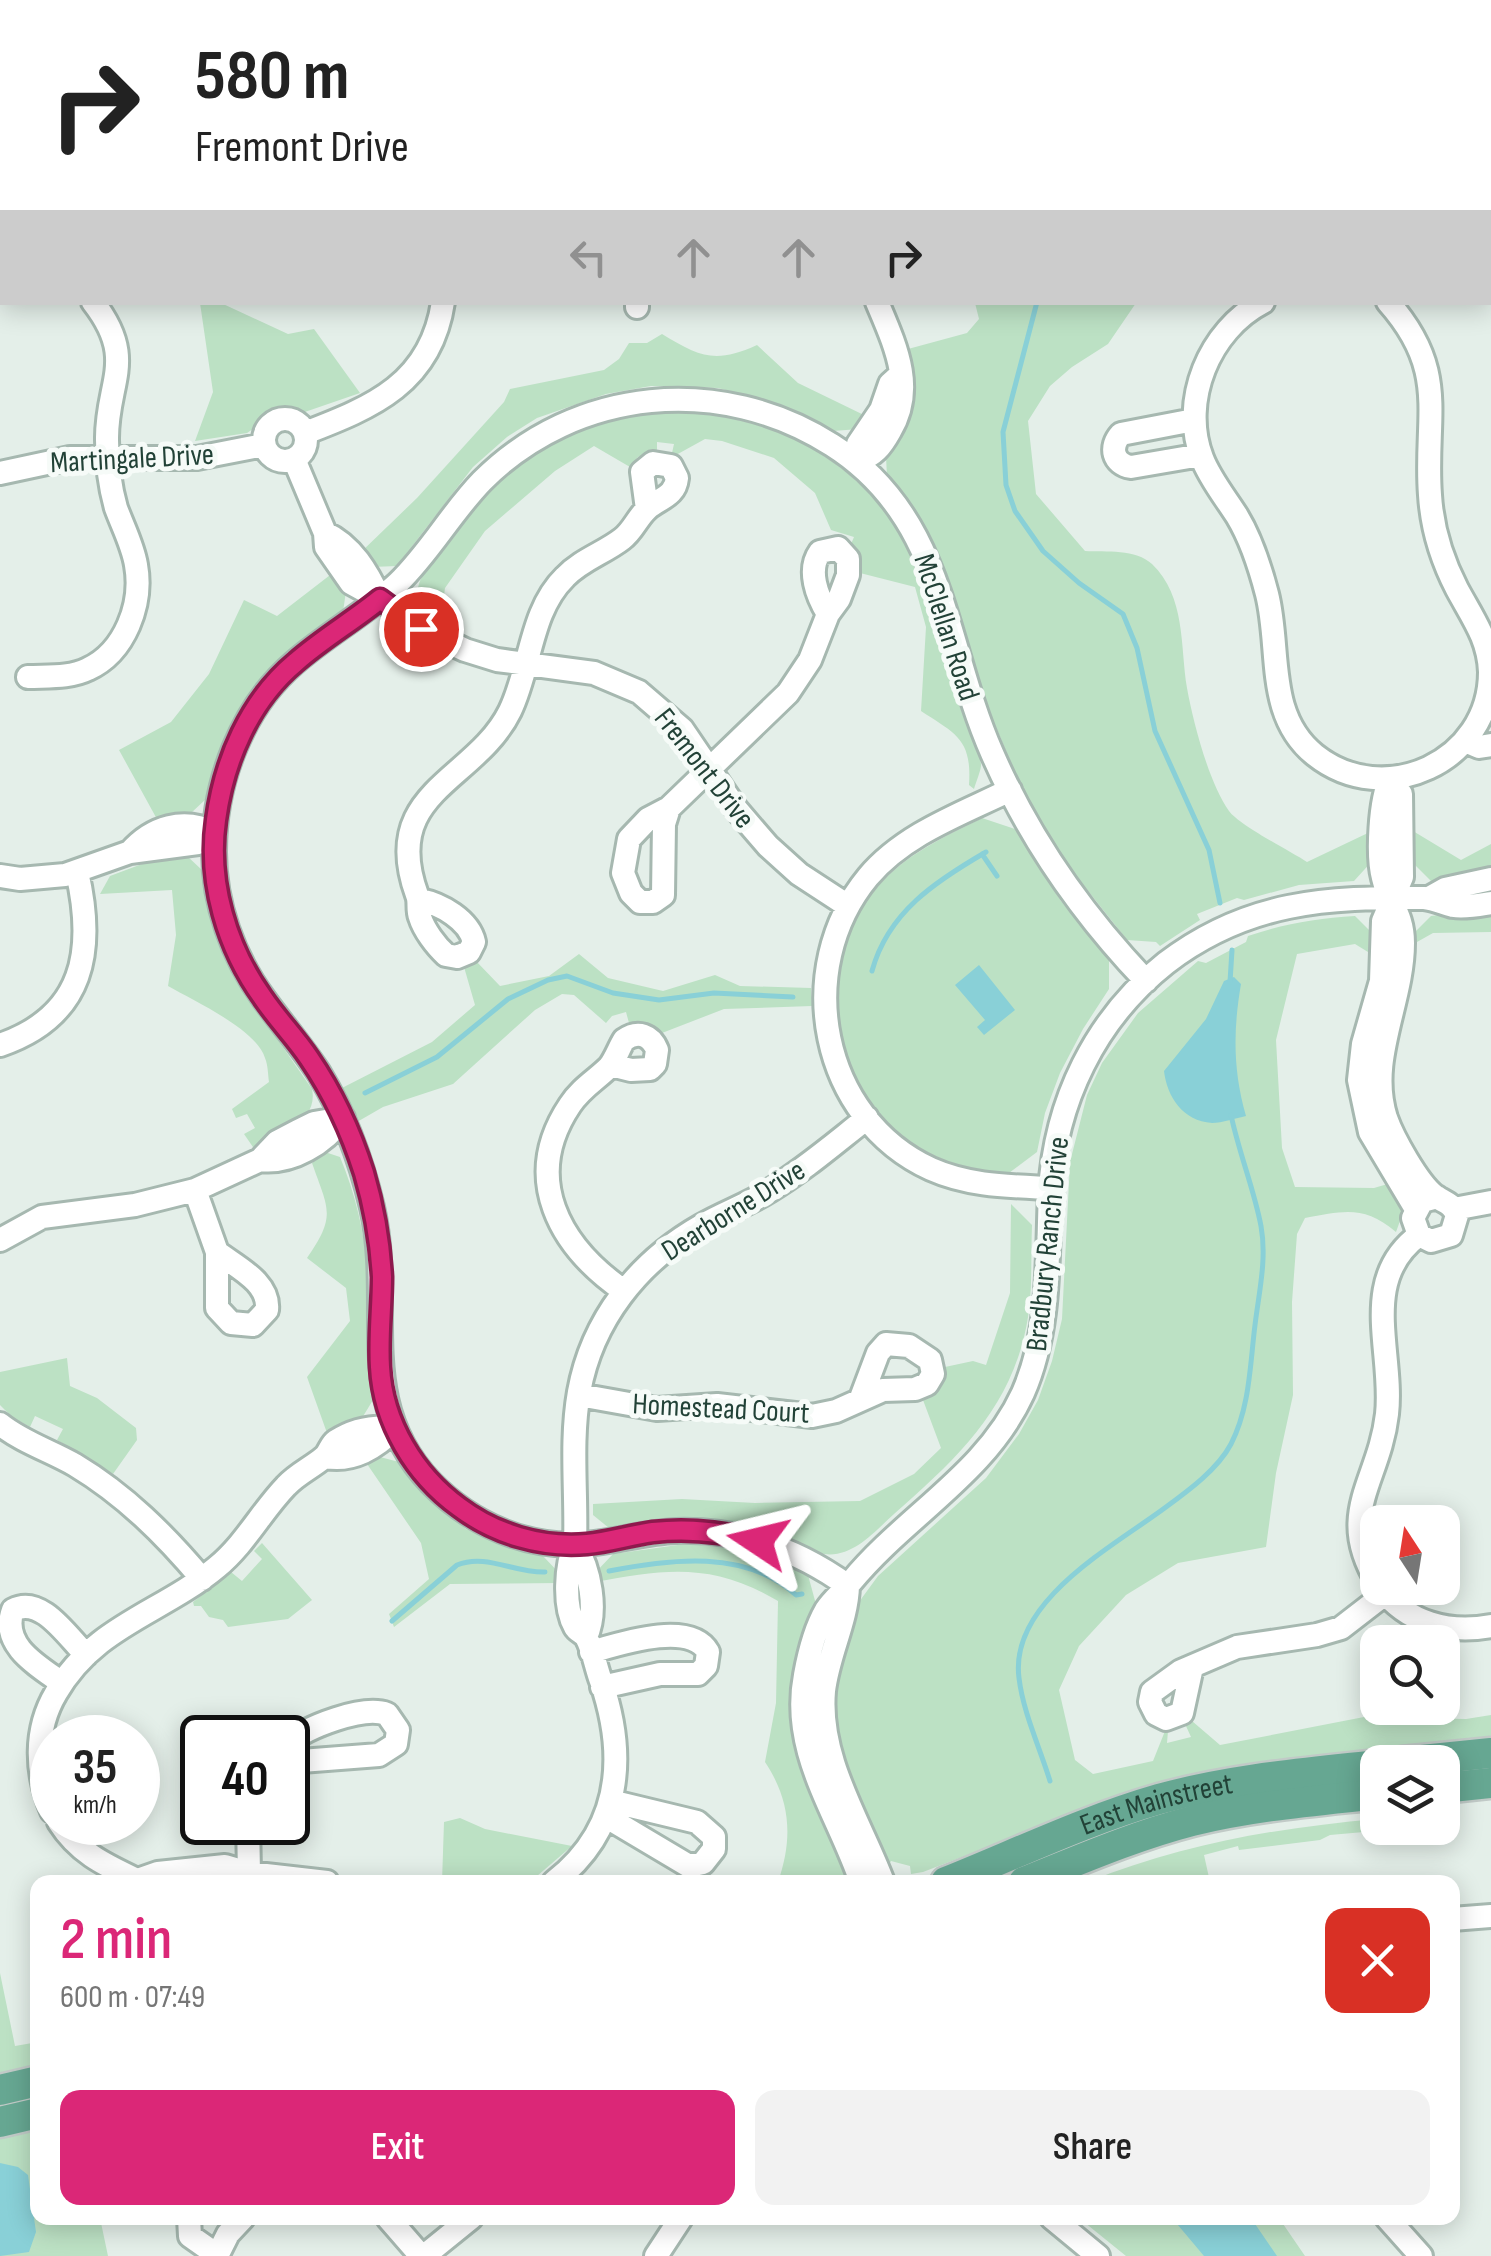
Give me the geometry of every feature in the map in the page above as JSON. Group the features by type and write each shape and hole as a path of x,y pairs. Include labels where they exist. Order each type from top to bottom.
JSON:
{"main road":[{"path":"1460,1757 1491,1754"},
{"name":"East Mainstreet","path":"964,1875 1162,1798 1252,1779 1360,1767"},
{"path":"1460,1786 1491,1783"},
{"name":"East Mainstreet","path":"1041,1875 1108,1848 1193,1821 1270,1806 1360,1796"},
{"path":"0,2090 30,2083"},
{"path":"0,2122 30,2116"}],"street":[{"path":"28,677 86,670 119,643 136,596 137,567 112,493 108,457 108,420 116,387 117,359 109,328 94,305"},
{"path":"305,433 374,404 409,376 434,340 442,305"},
{"path":"856,462 872,456 894,426 904,394 894,338 879,305"},
{"path":"1258,305 1227,331 1208,360 1198,388 1194,420 1201,456 1240,520 1260,570 1274,627 1280,701 1295,733 1317,757 1338,770 1363,778 1390,780 1407,778 1436,766 1465,741 1490,696 1484,638 1444,558 1431,508 1430,382 1410,332 1390,305"},
{"name":"McClellan Road","path":"848,1586 798,1555 719,1533 653,1532 576,1544 527,1540 470,1516 423,1474 395,1428 380,1372 382,1274 364,1173 343,1118 308,1056 264,1000 236,952 219,898 214,833 232,752 262,700 295,662 380,599 423,557 486,477 532,441 590,412 651,399 728,403 784,419 814,434 856,462 902,513 926,552 967,690 1010,790 1067,886 1146,981"},
{"path":"278,420 297,422 305,433 304,448 294,459 276,459 264,446 265,432 278,420"},
{"path":"1194,420 1120,434 1114,442 1114,454 1120,463 1131,467 1201,456"},
{"name":"Martingale Drive","path":"0,474 54,460 197,458 264,446"},
{"name":"Fremont Drive","path":"294,459 326,532 326,547 351,583 421,629 481,655 594,673 640,692 672,718 737,810 768,846 799,874 848,906"},
{"path":"420,900 408,862 411,836 421,810 443,781 491,740 510,711 544,607 558,584 586,560 628,535 647,509"},
{"path":"669,808 788,693 810,660 828,614"},
{"path":"1465,741 1491,745"},
{"path":"1390,780 1382,795 1382,876 1392,899 1384,920 1381,1022 1363,1044 1358,1080 1363,1110 1435,1205 1457,1222 1445,1239 1431,1241 1419,1235 1414,1224 1435,1205 1491,1202"},
{"path":"1010,790 926,831 898,849 866,879 848,906 828,964 824,1014 839,1072 866,1118 908,1155 942,1173 980,1184 1050,1188"},
{"path":"0,876 34,878 77,872 130,852 143,837 178,825 199,825 214,833"},
{"path":"0,1045 41,1024 67,996 79,973 87,924 77,872"},
{"name":"Bradbury Ranch Drive","path":"1429,898 1445,889 1491,879"},
{"name":"Bradbury Ranch Drive","path":"858,1875 814,1776 802,1720 805,1674 817,1632 828,1607 884,1545 972,1469 1021,1397 1037,1352 1045,1310 1050,1188 1059,1127 1075,1081 1110,1021 1146,981 1202,938 1277,908 1324,900 1429,898 1462,906 1491,902"},
{"path":"611,1065 583,1088 561,1120 552,1147 550,1174 552,1201 566,1237 592,1268 624,1290"},
{"path":"0,1240 42,1217 135,1205 195,1190 260,1160 277,1142 314,1123 343,1118"},
{"name":"Dearborne Drive","path":"588,1645 593,1622 585,1561 576,1544 574,1432 579,1395 594,1341 624,1290 677,1240 776,1187 866,1118"},
{"path":"195,1190 217,1252"},
{"path":"1361,1505 1387,1412 1382,1298 1400,1253 1419,1235"},
{"name":"Homestead Court","path":"579,1395 657,1409 716,1404 800,1416 836,1410 861,1398"},
{"path":"0,1424 74,1464 122,1498 164,1535 202,1579"},
{"path":"47,1715 62,1683 86,1655 129,1620 202,1579 244,1540 288,1484 326,1457 334,1442 370,1427 395,1428"},
{"path":"1360,1512 1360,1539"},
{"name":"Bradbury Ranch Drive","path":"848,1586 848,1605 826,1675 825,1725 834,1764 880,1875"},
{"path":"62,1683 13,1648 6,1626 12,1610 24,1604 38,1608 86,1655"},
{"path":"1192,1667 1250,1643 1330,1632 1349,1623 1365,1605"},
{"path":"1399,1605 1433,1624 1458,1630 1491,1626"},
{"path":"561,1875 584,1852 608,1809 617,1754 612,1714 602,1687 588,1645 676,1636 696,1640 708,1652 706,1666 698,1674 660,1674 602,1687"},
{"path":"310,1729 370,1712 388,1714 398,1730 396,1744 379,1755 310,1760"},
{"path":"76,1845 101,1875"},
{"path":"240,1875 245,1845"},
{"path":"154,1875 225,1866 236,1875"},
{"path":"1460,1918 1491,1916"},
{"path":"189,2225 190,2236 217,2256 236,2225"},
{"path":"403,2225 423,2256 462,2225"},
{"path":"656,2256 676,2225"},
{"path":"1060,2225 1098,2256"},
{"path":"1393,2225 1421,2256"}],"green space":[{"path":"200,305 225,305 288,334 314,329 360,393 299,414 276,413 247,433 195,441 213,392"},
{"path":"976,305 1135,305 1108,344 1050,386 1028,421 1036,494 1085,551 1138,556 1163,577 1176,606 1187,688 1198,734 1215,785 1229,811 1307,862 1370,832 1374,859 1354,881 1299,885 1244,900 1237,898 1197,914 1200,920 1160,946 1156,942 1127,940 1069,867 1023,791 981,692 941,560 918,516 887,477 886,456 913,384 908,349 967,333 979,319"},
{"path":"662,334 708,355 730,355 757,345 798,383 868,417 859,429 833,431 779,404 718,388 651,386 606,394 537,418 507,437 473,467 397,566 372,567 359,554 417,498 504,402 510,389 604,370 619,359 629,343 647,343"},
{"path":"660,412 699,413 773,430 839,466 892,521 923,586 953,689 980,759 974,789 969,785 968,757 959,739 921,711 926,627 915,587 860,573 860,555 851,544 854,537 831,530 815,493 774,458 705,439 676,455 672,453 674,444 657,442 657,450 638,457 630,467 594,446 555,471 485,531 445,588 441,619 417,604 425,572 479,503 517,467 584,429"},
{"path":"334,572 346,591 343,612 291,651 250,696 224,742 206,799 191,813 158,821 119,750 171,722 209,674 244,600 277,616"},
{"path":"1412,810 1413,831 1461,860 1491,844 1491,873 1431,881 1409,859"},
{"path":"982,818 1015,829 1061,901 1109,960 1109,989 1060,1073 1045,1113 1037,1152 1009,1173 953,1163 903,1136 876,1109 856,1079 843,1044 837,1008 839,972 848,936 866,902 904,862"},
{"path":"166,855 186,855 203,871 209,914 232,974 312,1089 313,1101 303,1119 255,1150 244,1134 255,1128 247,1114 236,1118 232,1109 269,1082 266,1061 259,1047 237,1026 168,986 176,935 172,890 100,894 110,876"},
{"path":"1491,908 1491,932 1433,933 1417,942 1413,934 1431,916"},
{"path":"1355,916 1372,933 1368,952 1355,944 1297,954 1276,1040 1282,1148 1295,1187 1374,1188 1391,1183 1405,1207 1396,1232 1374,1217 1342,1212 1305,1218 1297,1234 1292,1302 1293,1395 1276,1473 1266,1547 1178,1563 1126,1595 1079,1646 1059,1690 1075,1760 1093,1774 1153,1761 1165,1731 1167,1743 1191,1737 1186,1726 1192,1721 1220,1745 1360,1718 1360,1725 1460,1725 1460,1719 1491,1715 1491,1743 1360,1745 1360,1757 1280,1765 1048,1824 923,1872 911,1874 910,1866 891,1861 888,1866 842,1770 830,1694 856,1606 878,1576 986,1478 1019,1434 1038,1400 1062,1319 1070,1162 1087,1095 1102,1063 1138,1013 1198,961 1206,963 1246,942 1248,936 1327,918"},
{"path":"579,954 608,978 663,991 715,975 740,986 811,988 812,1006 724,1009 662,1033 650,1024 629,1023 626,1012 612,1016 606,1023 574,995 562,994 535,1010 453,1084 383,1107 357,1122 340,1089 432,1042 475,1005 464,967 476,961 500,986 549,976"},
{"path":"325,1152 340,1157 362,1230 369,1287 373,1400 362,1418 327,1433 307,1377 350,1321 346,1288 307,1258 326,1221 325,1202 312,1163"},
{"path":"1011,1204 1032,1225 1030,1302 1014,1367 1001,1396 965,1446 863,1542 844,1552 824,1554 767,1530 728,1521 668,1519 609,1528 593,1515 593,1504 682,1499 755,1503 860,1501 914,1474 941,1448 923,1400 942,1383 945,1367 973,1361 986,1365 1010,1293"},
{"path":"67,1358 70,1386 97,1398 136,1428 137,1440 113,1474 57,1440 63,1429 35,1416 30,1427 0,1405 0,1372"},
{"path":"380,1457 399,1462 421,1492 466,1529 504,1546 543,1556 561,1575 560,1583 450,1584 394,1627 389,1614 429,1579 421,1543 365,1461"},
{"path":"262,1543 312,1600 288,1619 228,1627 223,1620 209,1617 201,1606 194,1606 193,1602 231,1572 242,1581 262,1559 254,1551"},
{"path":"685,1544 717,1547 778,1562 808,1575 817,1608 844,1875 780,1875 787,1820 780,1791 765,1762 776,1703 778,1601 754,1588 710,1574 667,1572 595,1582 594,1574 613,1554"},
{"path":"460,1818 485,1829 572,1846 538,1875 442,1875 444,1822"},
{"path":"1360,1821 1360,1832 1239,1850 1238,1846 1204,1855 1208,1875 1107,1875 1159,1857 1230,1840"},
{"path":"0,1973 15,2046 30,2043 30,2073 0,2079"},
{"path":"30,2126 30,2225 101,2225 108,2256 0,2256 0,2133"},
{"path":"1088,2225 1284,2225 1305,2256 1126,2256"}],"water":[{"path":"979,965 1015,1010 984,1035 977,1027 985,1020 955,985"},
{"path":"1234,977 1241,984 1236,1050 1246,1116 1216,1123 1202,1121 1178,1106 1164,1071 1206,1019 1224,981"},
{"path":"0,2163 18,2167 28,2175 30,2225 35,2225 36,2232 29,2252 0,2256"},
{"path":"1178,2225 1256,2225 1277,2256 1204,2256"}],"waterway":[{"path":"1036,305 1003,432 1006,485 1015,511 1043,551 1123,614 1137,648 1155,731 1209,850 1220,903"},
{"path":"872,971 890,932 916,900 986,852"},
{"path":"982,854 997,876"},
{"path":"1230,982 1232,950"},
{"path":"365,1093 437,1057 508,999 548,980 567,976 613,993 659,1000 714,993 793,997"},
{"path":"1050,1781 1019,1678 1020,1650 1030,1624 1069,1578 1211,1471 1231,1444 1242,1415 1263,1251 1258,1212 1231,1115"},
{"path":"392,1621 457,1565 479,1561 545,1572"},
{"path":"609,1571 657,1563 707,1561 754,1570 796,1595 802,1594"}],"route":[{"path":"421,629 380,599 295,662 262,700 232,752 214,833 219,898 236,952 264,1000 321,1077 343,1118 364,1173 380,1250 379,1354 388,1412 404,1446 432,1484 470,1516 512,1535 544,1543 588,1544 653,1532 694,1531 758,1541"}]}
